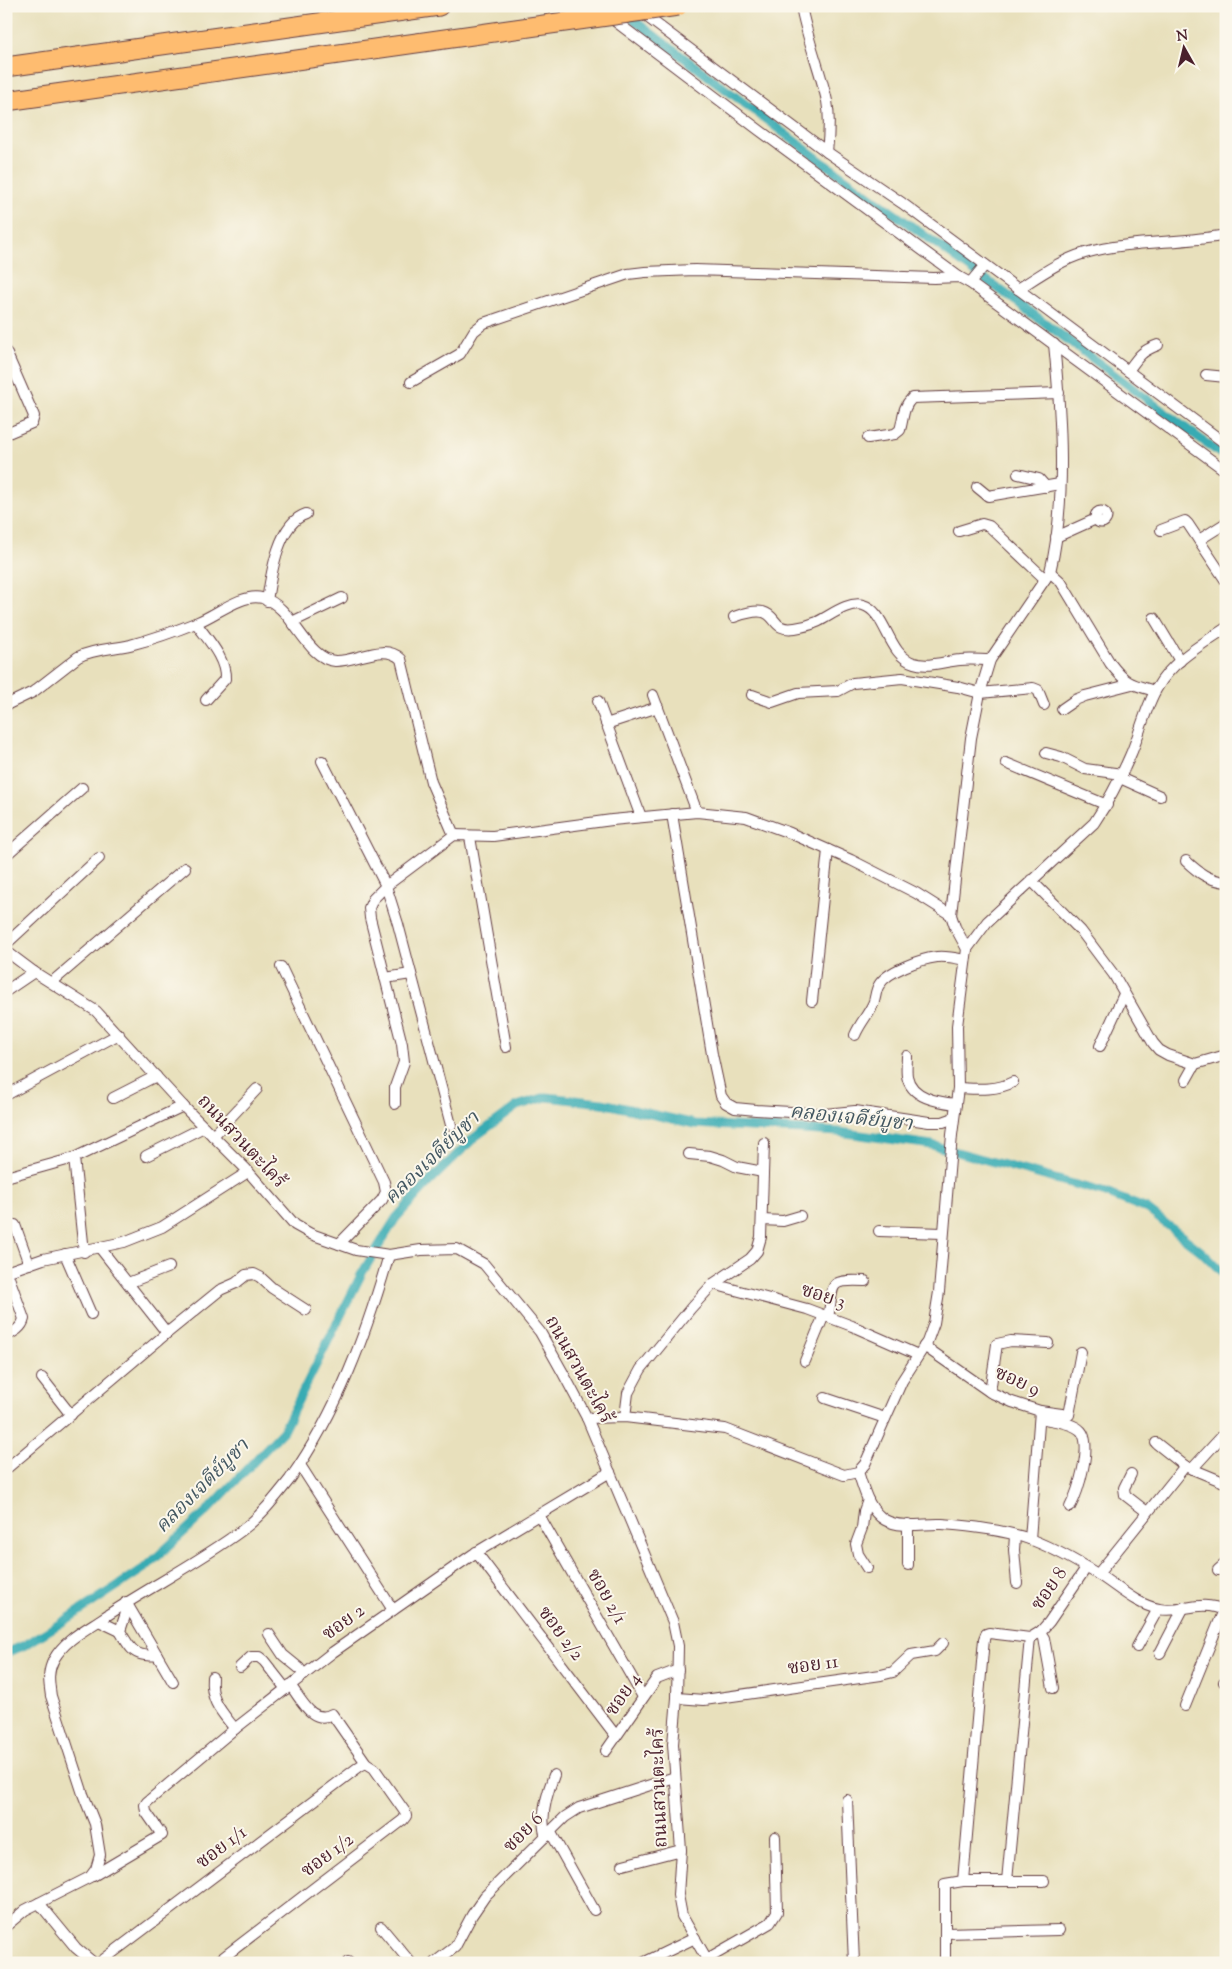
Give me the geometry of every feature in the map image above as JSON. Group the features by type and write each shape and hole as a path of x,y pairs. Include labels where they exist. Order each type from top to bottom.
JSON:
{"highway":[{"path":"6,67 439,6"},
{"path":"6,101 678,6"}],"street":[{"path":"596,6 767,136 959,277 972,281 1226,471"},
{"path":"633,6 827,152 902,203 983,267 1018,289 1128,372 1224,439"},
{"path":"801,6 805,30 827,102 827,152"},
{"path":"1018,289 1062,262 1086,252 1128,245 1226,235"},
{"path":"972,281 983,267"},
{"path":"411,382 454,359 474,332 484,323 628,274 695,270 934,278 959,277"},
{"path":"967,949 951,915 971,738 980,693 990,660 1048,575 1056,537 1060,484 1059,393 1054,344"},
{"path":"1128,372 1145,350 1158,345"},
{"path":"6,352 34,416 32,423 6,434"},
{"path":"1206,375 1226,376"},
{"path":"868,438 895,434 900,430 902,414 906,404 912,398 1059,393"},
{"path":"1018,474 1039,478 1046,487"},
{"path":"977,487 988,496 1060,484"},
{"path":"267,601 272,567 277,550 294,521 299,516 306,514"},
{"path":"1056,537 1096,519"},
{"path":"1161,530 1185,521 1226,581"},
{"path":"1199,540 1226,523"},
{"path":"959,531 982,524 989,526 1048,575 1061,582 1119,675 1127,682 1155,691"},
{"path":"6,705 33,692 78,657 86,653 130,645 168,634 196,623 230,605 248,599 262,598 274,604 324,658 336,661 384,652 394,653 401,659 431,782 454,835"},
{"path":"292,622 342,598"},
{"path":"734,617 751,612 764,612 778,626 785,629 815,623 848,606 861,605 869,608 877,616 892,645 906,660 922,665 970,659 990,660"},
{"path":"1154,618 1180,660"},
{"path":"196,623 226,672 225,679 206,700"},
{"path":"587,1418 625,1417 725,1429 844,1475 858,1472 868,1458 902,1381 924,1346 934,1323 939,1292 952,1135 958,1088 957,1026 967,949 987,922 1094,823 1121,776 1155,691 1170,670 1180,660 1226,628"},
{"path":"752,695 772,702 798,694 838,691 853,683 902,678 958,686 980,693 1033,688 1038,690 1044,705"},
{"path":"1062,709 1085,696 1132,684"},
{"path":"653,695 697,812"},
{"path":"598,701 641,817"},
{"path":"606,724 658,707"},
{"path":"1046,753 1061,756 1085,769 1121,776 1160,796"},
{"path":"322,761 386,886 451,1125"},
{"path":"1006,764 1106,804"},
{"path":"6,856 82,788"},
{"path":"395,1104 394,1094 404,1062 403,1053 369,908 372,899 386,886 454,835 493,836 641,817 697,812 746,817 828,850 916,893 951,915"},
{"path":"672,814 712,1054 721,1096 726,1103 735,1108 756,1110 825,1114 855,1111 929,1122 954,1118"},
{"path":"470,836 506,1047"},
{"path":"812,1000 828,850"},
{"path":"6,944 99,858"},
{"path":"1186,861 1201,875 1212,880 1226,882"},
{"path":"52,982 184,868"},
{"path":"1031,880 1081,931 1114,975 1159,1050 1195,1064 1226,1055"},
{"name":"ถนนสวนตะไคร้","path":"6,951 34,972 96,1010 183,1106 248,1172 295,1225 311,1234 356,1250 384,1254 457,1249 471,1255 484,1264 540,1332 587,1418 674,1622 678,1646 678,1670 673,1744 681,1850 678,1895 682,1916 708,1961"},
{"path":"856,1035 860,1023 874,1004 878,986 882,980 917,962 936,957 950,956 965,960"},
{"path":"281,967 384,1182 386,1192 382,1200 339,1244"},
{"path":"6,991 34,972"},
{"path":"386,978 410,974"},
{"path":"1100,1046 1124,994"},
{"path":"6,1094 119,1034"},
{"path":"907,1056 907,1075 914,1088 934,1101 956,1104"},
{"path":"1186,1080 1195,1064"},
{"path":"113,1098 156,1076"},
{"path":"958,1088 992,1089 1013,1082"},
{"path":"213,1136 257,1089"},
{"path":"6,1176 74,1158 183,1106"},
{"path":"146,1156 204,1127"},
{"path":"625,1417 628,1393 632,1382 691,1308 713,1284 750,1259 758,1251 762,1220 764,1143"},
{"path":"689,1154 710,1156 724,1160 737,1167 763,1172"},
{"path":"74,1158 84,1252"},
{"path":"6,1336 18,1329 23,1324 24,1319 6,1272 66,1254 84,1252 124,1242 162,1226 248,1172"},
{"path":"762,1220 783,1221 800,1216"},
{"path":"15,1225 28,1264"},
{"path":"879,1231 943,1233"},
{"path":"100,1248 167,1333"},
{"path":"66,1254 91,1314"},
{"path":"6,1926 25,1910 90,1877 96,1869 100,1855 95,1824 83,1794 51,1696 48,1681 49,1669 54,1658 63,1647 99,1621 243,1529 259,1516 278,1495 313,1444 345,1383 371,1316 384,1254"},
{"path":"128,1283 169,1267"},
{"path":"6,1469 220,1290 236,1283 246,1275 254,1274 260,1277 272,1288 306,1310"},
{"path":"805,1360 826,1316 834,1285 847,1280 865,1281"},
{"name":"ซอย 3","path":"713,1284 826,1316 918,1355"},
{"path":"990,1392 997,1344 1011,1341 1048,1343"},
{"name":"ซอย 9","path":"924,1346 990,1392 1040,1415 1030,1539"},
{"path":"1040,1415 1069,1415 1081,1352"},
{"path":"42,1378 71,1415"},
{"path":"825,1398 885,1418"},
{"path":"1040,1415 1071,1425 1080,1430 1083,1436 1085,1453 1083,1469 1076,1496 1070,1507"},
{"path":"1098,1574 1147,1512 1188,1468 1226,1432"},
{"path":"1156,1443 1188,1468 1226,1483"},
{"path":"300,1465 393,1610"},
{"name":"ซอย 2","path":"90,1877 162,1835 146,1812 145,1805 147,1802 288,1687 476,1552 610,1472"},
{"path":"858,1472 868,1500 877,1514 887,1521 981,1528 1030,1539 1098,1574 1143,1604 1166,1610 1205,1605 1225,1611 1185,1706"},
{"path":"1131,1474 1124,1488 1125,1495 1147,1512"},
{"path":"867,1568 858,1554 856,1544 862,1528 864,1511 868,1500"},
{"name":"ซอย 2/1","path":"539,1515 642,1697"},
{"path":"908,1524 908,1565"},
{"path":"1014,1536 1017,1583"},
{"name":"ซอย 2/2","path":"476,1552 616,1736"},
{"path":"1218,1570 1226,1562"},
{"name":"ซอย 8","path":"1053,1688 1044,1638 1040,1632 1086,1568"},
{"path":"120,1631 127,1604"},
{"path":"127,1604 173,1682"},
{"path":"1160,1652 1184,1607"},
{"path":"1137,1647 1158,1609"},
{"path":"99,1621 120,1631 127,1644 136,1654 145,1657 157,1655"},
{"path":"964,1881 984,1639 986,1634 1030,1638 1040,1632"},
{"path":"269,1634 284,1655 304,1675"},
{"path":"1007,1881 1030,1638"},
{"name":"ซอย 11","path":"677,1698 704,1700 881,1675 892,1672 911,1655 936,1651 943,1643"},
{"path":"240,1667 251,1657 259,1656 314,1716 322,1718 332,1714 366,1764"},
{"name":"ซอย 4","path":"606,1751 657,1678 678,1670"},
{"path":"212,1678 211,1690 214,1699 235,1729"},
{"name":"ซอย 1/1","path":"99,1963 352,1772 366,1764"},
{"name":"ซอย 1/2","path":"216,1963 403,1820 406,1816 405,1812 374,1768 366,1764"},
{"path":"554,1775 548,1791 542,1827 594,1910"},
{"name":"ซอย 6","path":"434,1963 455,1947 472,1915 485,1896 565,1817 579,1808 675,1777"},
{"path":"847,1800 854,1963"},
{"path":"708,1961 773,1920 777,1912 775,1837"},
{"path":"623,1865 681,1850"},
{"path":"945,1963 944,1887 948,1882 1044,1881"},
{"path":"39,1903 76,1948 94,1963"},
{"path":"381,1927 411,1963"},
{"path":"945,1933 1059,1930"},
{"path":"643,1963 695,1938"}],"waterway":[{"path":"627,15 821,161 1013,299 1226,458"},
{"name":"คลองเจดีย์บูชา","path":"6,1653 25,1645 69,1618 146,1567 209,1509 283,1431 362,1273 396,1218 475,1137 517,1106 546,1097 602,1103 695,1124 839,1132 932,1145 1106,1193 1147,1209 1202,1252 1226,1276"}]}
